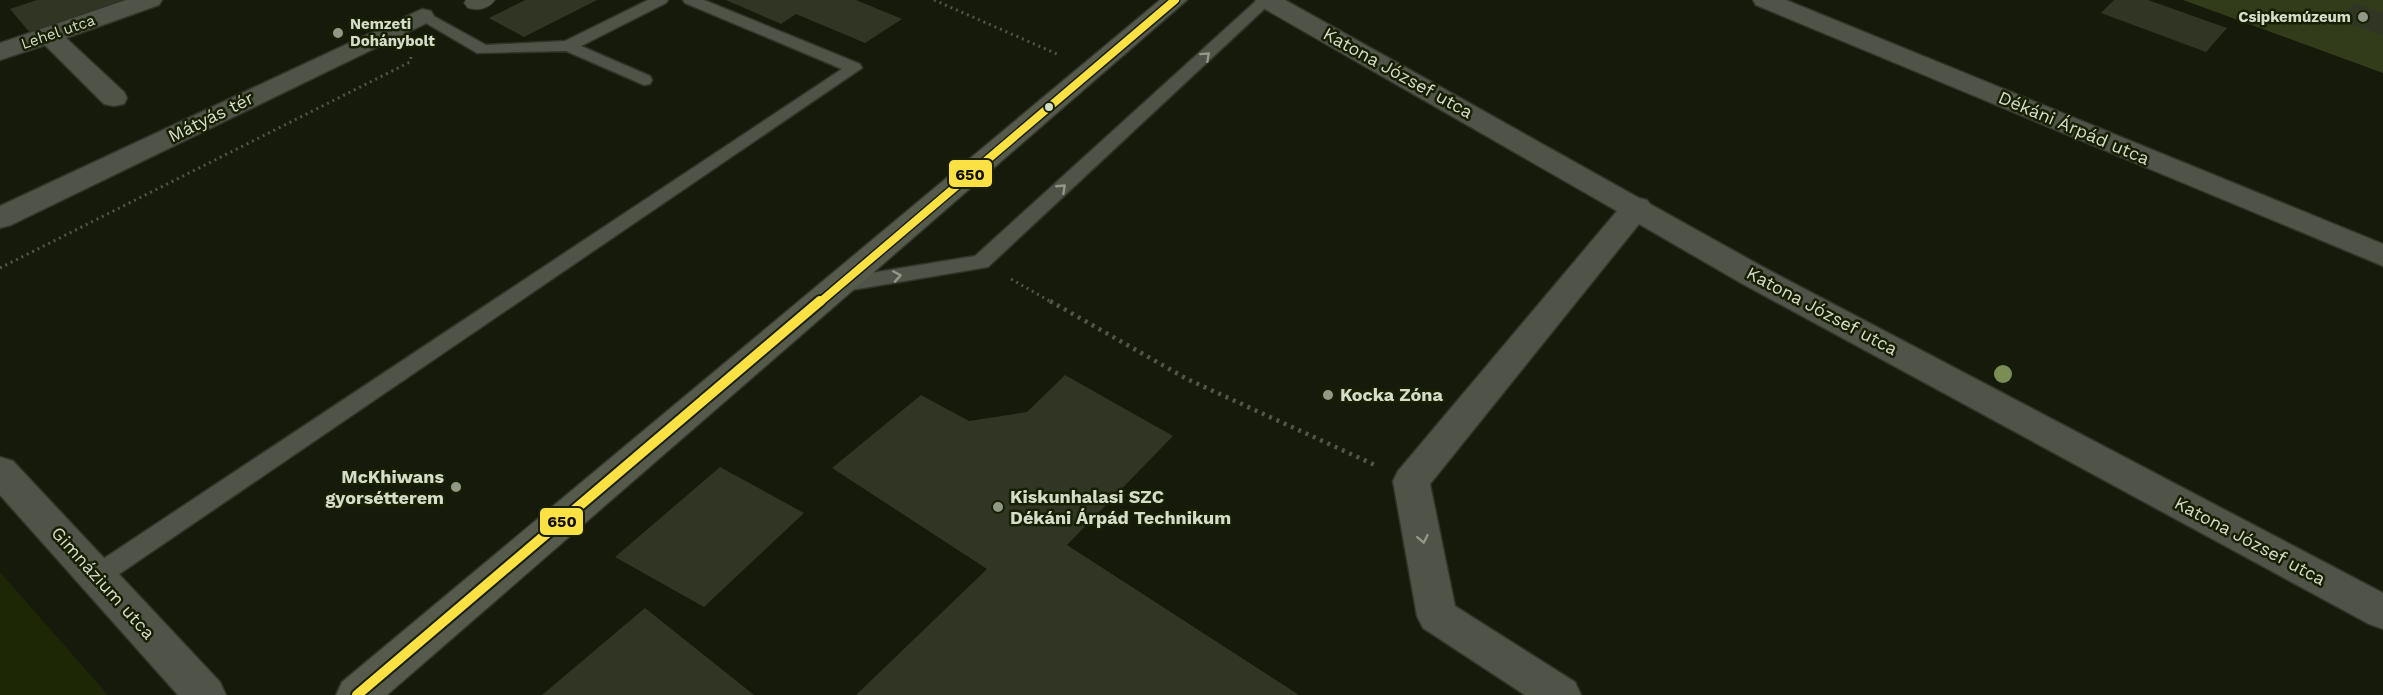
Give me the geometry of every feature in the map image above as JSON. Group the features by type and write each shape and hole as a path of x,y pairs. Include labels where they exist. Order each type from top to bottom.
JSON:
{"main road":[{"path":"357,695 1175,0"}],"street":[{"name":"Lehel utca","path":"0,52 150,0"},
{"name":"Katona József utca","path":"1267,0 1763,280 2383,612"},
{"name":"Dékáni Árpád utca","path":"1765,0 2383,256"},
{"name":"Mátyás tér","path":"0,218 422,16"},
{"path":"49,35 114,98"},
{"path":"1560,695 1437,616 1411,481 1637,207"},
{"name":"Gimnázium utca","path":"0,471 205,695"}],"lane":[{"path":"422,16 483,50 568,46 660,0"},
{"path":"97,576 854,68 691,0"},
{"path":"840,285 981,262 1267,0"},
{"path":"568,46 644,80"}],"path":[{"path":"934,0 1094,70"},
{"path":"0,268 410,62 422,16"},
{"path":"981,262 1187,378 1411,481"}],"shaded area":[{"path":"2183,0 2383,0 2383,73"},
{"path":"0,572 108,695 0,695"}],"building":[{"path":"37,0 125,0 31,34 10,9"},
{"path":"525,0 597,0 524,37 489,18"},
{"path":"726,0 856,0 902,19 865,43 796,14 781,24"},
{"path":"2114,0 2148,0 2227,28 2206,52 2101,13"},
{"name":"Csipkemúzeum","path":"2354,3 2383,13 2383,35 2340,20"},
{"name":"Kiskunhalasi SZC Dékáni Árpád Technikum","path":"1065,375 1173,436 1067,545 1299,695 856,695 987,569 832,468 921,395 969,421 1027,412"},
{"path":"720,467 804,513 704,607 615,557"},
{"path":"645,608 754,695 542,695"}],"transit line":[{"name":"650","path":"357,695 1175,0"}],"place":[{"name":"Csipkemúzeum","path":"2363,17"},
{"name":"Nemzeti Dohánybolt","path":"338,33"},
{"name":"Kocka Zóna","path":"1328,395"},
{"name":"McKhiwans gyorsétterem","path":"456,487"},
{"name":"Kiskunhalasi SZC Dékáni Árpád Technikum","path":"998,507"}]}
